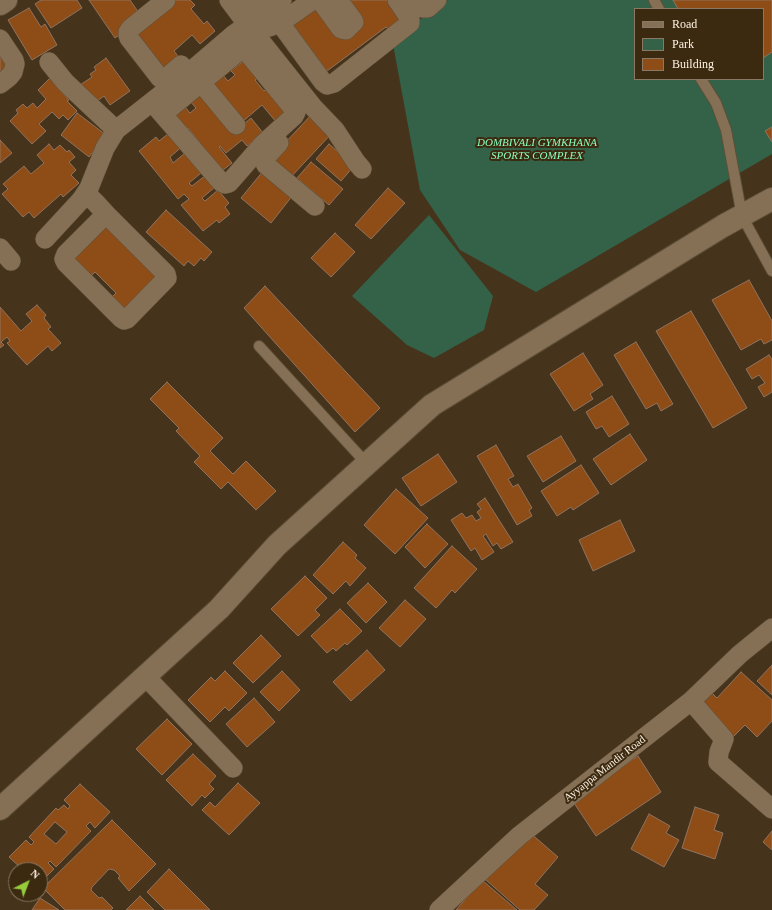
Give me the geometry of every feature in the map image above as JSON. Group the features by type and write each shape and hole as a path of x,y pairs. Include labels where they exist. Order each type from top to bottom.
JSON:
{"street":[{"path":"0,4 6,0"},
{"path":"166,0 131,28 128,32 129,38 160,78 163,79 196,68"},
{"path":"158,108 221,182 225,184 229,183 263,144 294,116 296,112 235,34 229,0"},
{"path":"238,0 244,7 258,0"},
{"path":"46,239 86,193 105,148 116,130 158,108 196,68 235,34 282,0"},
{"path":"235,34 269,27 280,23 313,0"},
{"path":"320,0 341,29 346,30 354,22 338,0"},
{"path":"280,23 323,82 327,85 334,83 410,23 410,19 397,0"},
{"path":"413,0 422,8 428,8 437,0"},
{"path":"235,34 313,107 335,130 362,169"},
{"path":"0,39 14,60 15,64 13,72 10,76 0,84"},
{"path":"49,62 65,82 116,130"},
{"path":"196,68 236,125"},
{"path":"313,107 266,157 264,162 315,206"},
{"path":"86,193 166,274 167,278 127,319 124,320 66,263 64,259 66,254 106,214"},
{"path":"0,809 220,609 277,545 432,405 723,226 772,199"},
{"name":"Ayyappa Mandir Road","path":"439,910 519,836 691,701 740,654 772,628"},
{"path":"145,676 233,768"},
{"path":"691,701 724,739 719,752 718,762 772,810"}],"lane":[{"path":"702,80 716,104 726,130 742,216 772,271"},
{"path":"259,346 367,464"}],"green space":[{"name":"DOMBIVALI GYMKHANA SPORTS COMPLEX","path":"448,0 772,0 772,154 536,292 460,250 420,190 392,39"},
{"path":"429,215 493,296 484,330 434,358 407,345 352,296"}],"building":[{"path":"41,0 77,0 82,8 51,28 35,4"},
{"path":"89,0 130,0 141,16 115,38"},
{"path":"172,0 190,0 195,5 191,9 204,24 207,21 215,31 200,44 192,35 174,51 181,60 164,75 130,36"},
{"path":"339,0 394,0 408,19 390,31 386,27 327,71 293,25 321,5"},
{"path":"673,0 772,0 772,52 764,57 764,8 677,8"},
{"path":"29,8 41,27 45,24 57,45 32,60 8,20"},
{"path":"0,44 13,62 1,71 5,76 0,80"},
{"path":"106,58 130,91 110,105 104,96 93,104 80,85 92,77 90,74 96,70 94,67"},
{"path":"247,58 259,77 255,80 264,91 267,88 291,111 277,123 262,105 241,123 208,83 221,73 228,81 235,75 231,71"},
{"path":"51,77 69,100 67,101 77,111 68,120 63,115 59,119 52,112 39,124 46,131 32,144 10,121 18,113 16,110 23,104 27,108 33,103 37,108 46,99 38,90"},
{"path":"200,91 234,132 251,118 263,133 247,146 242,140 226,153 220,146 219,147 232,163 218,174 200,152 204,148 188,128 184,132 168,113 181,102 190,113 196,108 189,100"},
{"path":"77,113 106,135 89,157 61,135"},
{"path":"313,113 333,132 290,178 270,159"},
{"path":"772,127 772,142 765,131"},
{"path":"173,130 185,144 170,157 173,163 185,153 201,173 189,183 192,186 206,175 215,187 202,198 205,201 218,190 229,203 225,207 230,214 219,223 217,220 203,231 181,205 189,199 184,194 178,199 139,151 156,137 159,141"},
{"path":"0,140 12,153 0,163"},
{"path":"49,144 54,150 60,145 67,152 69,150 75,157 69,162 76,170 71,175 79,183 63,197 61,194 34,218 29,212 23,217 2,194 8,189 3,184 24,166 31,174 44,163 37,155"},
{"path":"329,144 354,166 341,181 316,159"},
{"path":"311,162 343,189 329,205 297,178"},
{"path":"264,170 293,195 271,223 241,198"},
{"path":"388,188 405,203 371,239 355,225"},
{"path":"166,210 212,252 204,261 201,258 194,266 188,261 184,266 146,232"},
{"path":"109,223 164,278 127,314 111,298 116,293 95,272 89,278 71,260"},
{"path":"335,233 355,252 331,277 311,258"},
{"path":"749,280 772,321 772,340 764,344 761,339 741,350 712,300"},
{"path":"265,286 380,408 355,432 244,308"},
{"path":"37,305 46,315 44,318 51,327 48,329 61,343 52,351 48,346 27,365 7,343 10,341 7,337 1,342 4,345 0,348 0,307 21,331 32,321 26,314"},
{"path":"691,311 747,408 713,428 656,331"},
{"path":"636,342 673,404 661,411 657,403 646,409 614,355"},
{"path":"583,353 603,385 590,394 593,399 574,411 550,374"},
{"path":"769,355 772,359 772,392 764,397 758,387 765,383 759,375 752,379 746,369"},
{"path":"167,382 223,438 210,451 233,474 246,461 276,491 256,510 228,482 221,489 194,462 200,456 176,431 179,428 150,399"},
{"path":"612,396 629,424 609,437 602,426 596,429 586,412"},
{"path":"630,434 647,460 611,485 593,459"},
{"path":"561,436 576,461 543,482 527,456"},
{"path":"496,445 514,476 508,479 513,487 518,484 532,508 529,510 532,516 517,525 477,456"},
{"path":"438,454 457,482 421,506 402,478"},
{"path":"581,465 599,493 573,510 571,507 557,516 541,491"},
{"path":"396,489 428,518 395,554 364,525"},
{"path":"485,498 513,542 501,549 497,543 493,546 486,534 483,536 494,552 482,560 475,548 471,551 451,520 462,513 466,518 472,515 476,521 481,518 477,512 481,509 477,504"},
{"path":"620,520 635,551 593,571 579,540"},
{"path":"427,524 448,544 425,568 405,547"},
{"path":"343,542 357,555 355,558 366,568 350,586 346,581 333,594 313,575"},
{"path":"452,546 477,569 455,593 452,590 436,608 414,588"},
{"path":"305,576 327,598 315,610 320,615 298,636 271,609"},
{"path":"368,583 387,602 366,623 347,603"},
{"path":"405,600 426,619 400,647 379,628"},
{"path":"340,609 362,631 347,645 345,643 336,651 333,648 327,653 311,636"},
{"path":"261,635 281,656 253,683 233,663"},
{"path":"367,650 385,670 351,701 333,682"},
{"path":"772,665 772,695 757,681"},
{"path":"225,671 247,693 229,711 225,707 210,722 188,700 211,677 215,681"},
{"path":"282,671 300,690 279,711 260,692"},
{"path":"741,672 772,700 772,721 757,737 745,725 733,737 700,706 712,693 717,698"},
{"path":"254,698 275,722 247,747 226,724"},
{"path":"167,719 192,744 162,775 136,749"},
{"path":"193,754 216,776 209,784 214,789 205,798 202,795 192,806 166,780"},
{"path":"638,756 661,792 596,836 572,800"},
{"path":"238,783 260,803 229,835 202,810 210,802 215,807"},
{"path":"80,784 110,812 95,828 90,822 86,826 91,831 56,867 50,861 48,863 14,862 9,857 26,840 31,845 34,842 29,837 56,808 58,810 64,805 68,809 70,806 64,800","holes":["55,822 67,832 56,844 44,834"]},
{"path":"695,807 719,815 714,830 723,833 715,859 682,848"},
{"path":"649,814 670,826 666,833 679,840 664,867 631,849"},
{"path":"112,820 156,864 129,891 118,878 120,876 114,870 109,869 91,890 99,898 102,897 113,908 111,910 65,910 48,893 48,883"},
{"path":"528,831 558,857 535,884 548,895 534,910 520,910 486,880"},
{"path":"772,831 772,850 763,842"},
{"path":"48,863 54,869 48,875"},
{"path":"169,869 210,910 165,910 147,892"},
{"path":"482,880 517,910 456,910"},
{"path":"140,896 154,910 126,910"},
{"path":"37,902 46,902 59,910 32,910"}]}
